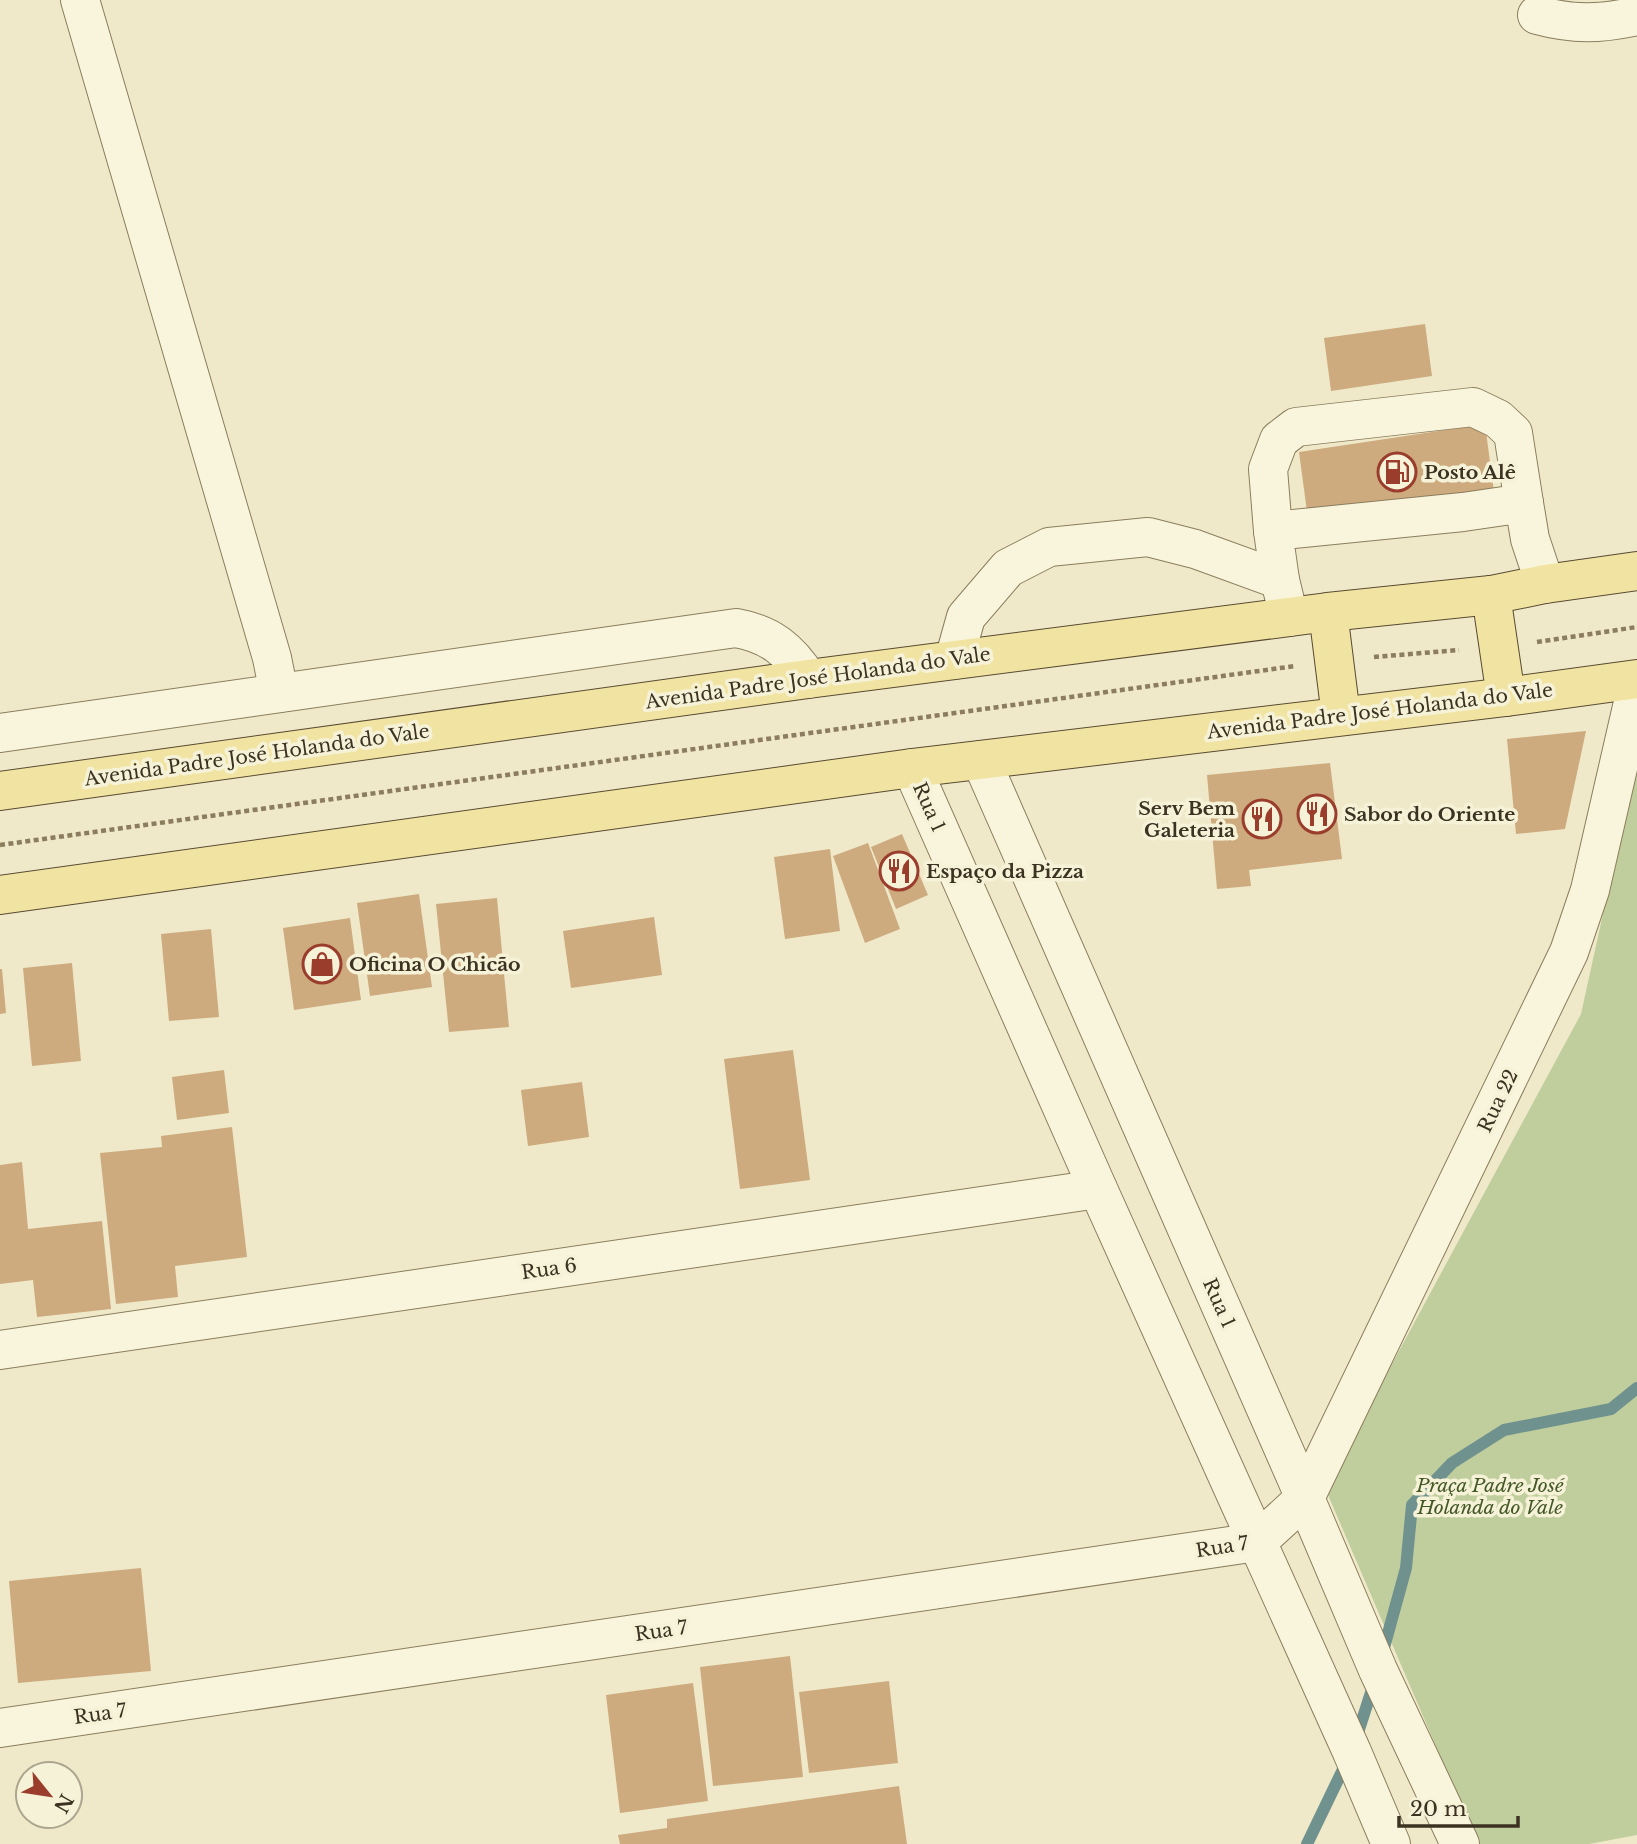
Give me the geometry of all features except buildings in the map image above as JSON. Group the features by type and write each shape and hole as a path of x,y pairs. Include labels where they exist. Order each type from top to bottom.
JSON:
{"main road":[{"name":"Avenida Padre José Holanda do Vale","path":"0,791 808,679 1328,612 1490,595 1637,570"},
{"path":"1490,595 1506,697"},
{"path":"1328,612 1341,716"},
{"name":"Avenida Padre José Holanda do Vale","path":"0,895 912,768 1637,679"}],"street":[{"path":"80,0 268,644 279,694"},
{"path":"1537,15 1562,22 1588,24 1637,16"},
{"path":"1289,617 1273,531 1268,469 1279,440 1296,427 1473,407 1499,419 1513,433 1530,539 1545,584"},
{"path":"1273,531 1463,512 1524,503"},
{"path":"954,660 966,617 1008,568 1049,547 1148,537 1195,549 1280,580"},
{"path":"0,733 736,628 771,638 797,662 808,679"},
{"name":"Rua 22","path":"1305,1498 1569,952 1590,890 1637,685"},
{"name":"Rua 1","path":"981,760 1378,1670 1460,1844"},
{"name":"Rua 1","path":"912,768 1391,1844"},
{"name":"Rua 6","path":"0,1350 1098,1189"},
{"name":"Rua 7","path":"0,1728 1257,1542 1305,1498"}],"path":[{"path":"0,845 1334,660 1498,647 1637,627"}],"green space":[{"name":"Praça Padre José Holanda do Vale","path":"1637,759 1637,1835 1589,1844 1478,1844 1325,1488 1581,1014"}],"waterway":[{"path":"1382,1655 1406,1568 1412,1505 1452,1463 1504,1430 1611,1409 1637,1388"},
{"path":"1356,1739 1374,1683"},
{"path":"1307,1844 1348,1759"}],"place":[{"name":"Posto Alê","path":"1397,472"},
{"name":"Sabor do Oriente","path":"1317,814"},
{"name":"Serv Bem Galeteria","path":"1262,819"},
{"name":"Espaço da Pizza","path":"899,871"},
{"name":"Oficina O Chicão","path":"322,964"}]}
